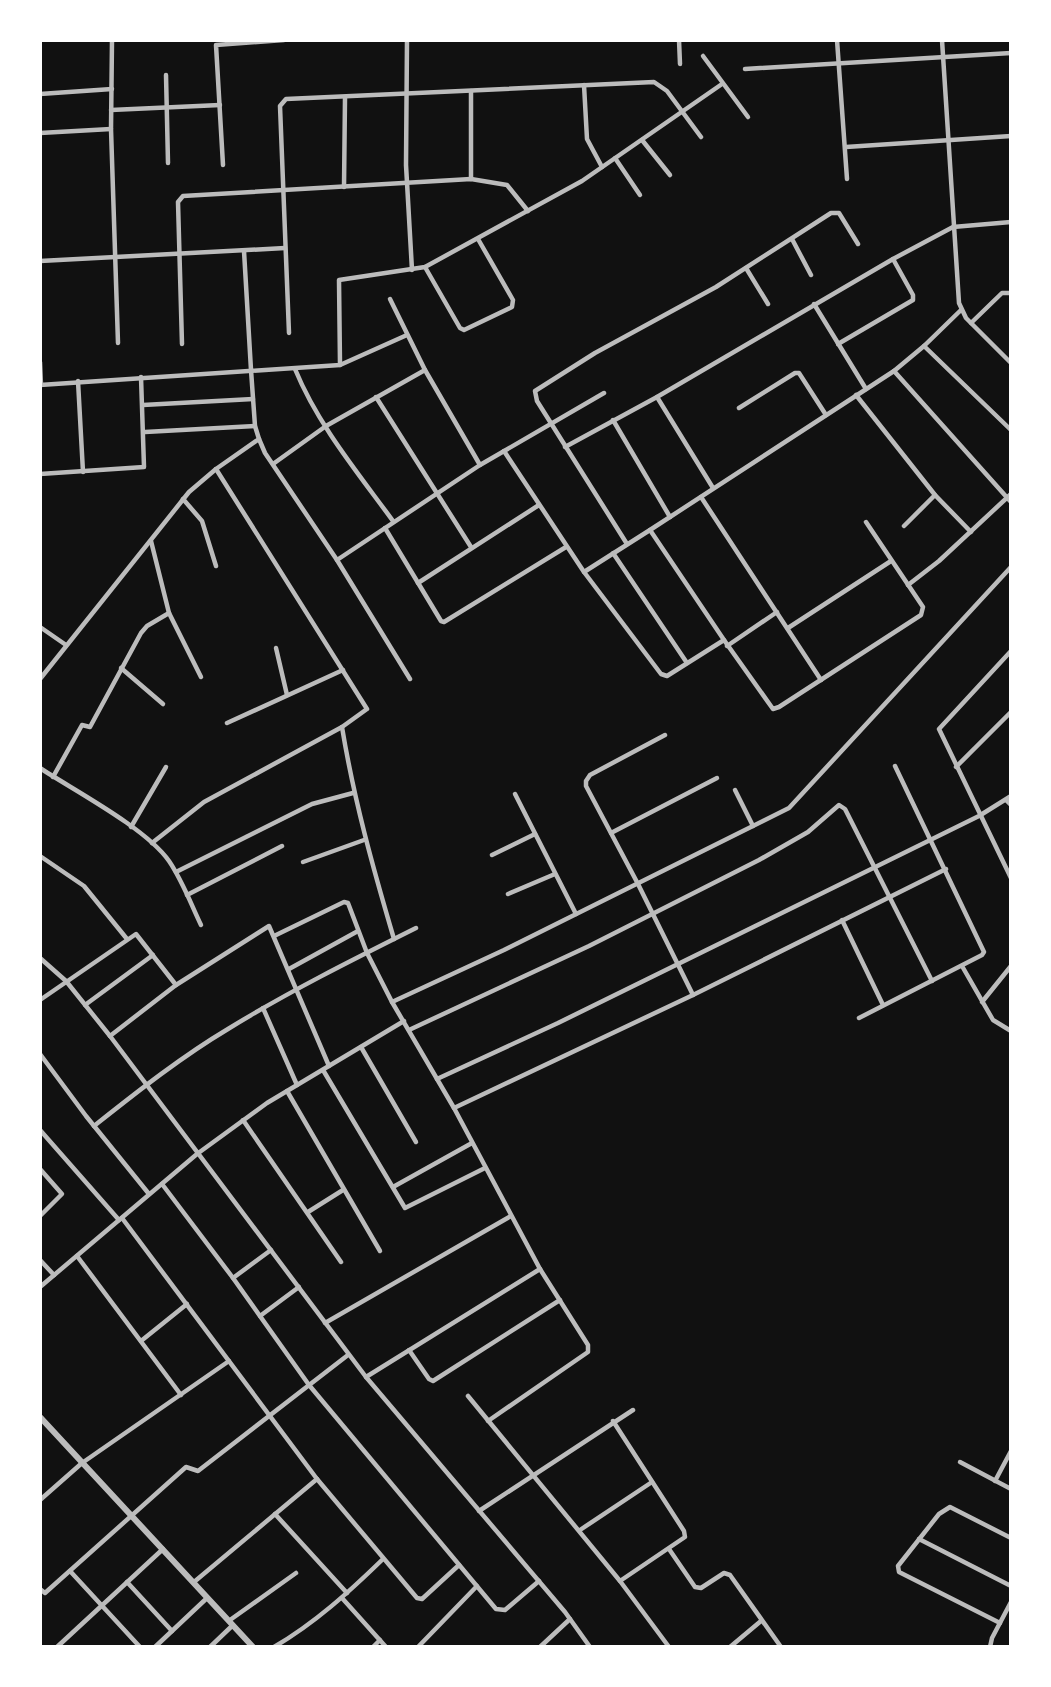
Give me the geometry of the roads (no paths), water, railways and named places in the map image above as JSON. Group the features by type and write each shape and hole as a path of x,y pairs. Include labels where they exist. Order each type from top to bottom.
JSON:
{"street":[{"path":"111,40 118,343"},
{"path":"223,166 216,45 284,40"},
{"path":"407,40 407,184 412,270"},
{"path":"678,40 680,64"},
{"path":"837,40 848,179"},
{"path":"942,40 953,227 961,310 1011,362"},
{"path":"745,69 1011,53"},
{"path":"703,57 748,117"},
{"path":"166,75 168,163"},
{"path":"289,333 282,189 281,102 286,99 654,82 667,91 701,137"},
{"path":"340,365 339,280 425,267 602,167 722,84"},
{"path":"584,85 587,139 602,167"},
{"path":"40,94 111,89"},
{"path":"471,92 471,179"},
{"path":"344,187 345,98"},
{"path":"111,110 220,105"},
{"path":"40,133 111,129"},
{"path":"846,148 1011,136"},
{"path":"642,140 670,175"},
{"path":"615,158 640,195"},
{"path":"181,344 178,202 183,196 471,179 507,185 528,211"},
{"path":"626,544 535,395 539,386 716,287 836,212 858,244"},
{"path":"565,447 953,227 1011,222"},
{"path":"425,267 460,328 464,330 512,307 513,300 478,239"},
{"path":"792,239 811,275"},
{"path":"40,261 285,248"},
{"path":"244,251 255,426 259,439 411,679"},
{"path":"838,344 913,300 914,295 893,259"},
{"path":"746,268 768,304"},
{"path":"971,323 1002,293 1011,293"},
{"path":"390,299 425,370 480,466"},
{"path":"814,304 866,389"},
{"path":"584,572 894,371 961,310"},
{"path":"40,362 41,385 295,369 340,365 407,335"},
{"path":"924,346 1011,430"},
{"path":"295,369 326,426 393,521"},
{"path":"273,464 326,426 425,370"},
{"path":"894,371 1009,498 908,586"},
{"path":"739,408 799,373 826,415"},
{"path":"40,474 145,467 141,377"},
{"path":"78,381 83,472"},
{"path":"337,560 480,466 604,393"},
{"path":"856,396 935,495 971,532"},
{"path":"376,397 471,547"},
{"path":"657,397 713,488"},
{"path":"143,405 253,399"},
{"path":"1005,425 1011,420"},
{"path":"613,421 670,517"},
{"path":"145,432 255,426"},
{"path":"40,679 183,499 216,469 259,439"},
{"path":"504,451 566,547 661,674 667,676 777,612"},
{"path":"152,843 204,802 342,727 367,709 216,469"},
{"path":"904,526 935,495"},
{"path":"701,497 821,680"},
{"path":"183,499 202,522 216,566"},
{"path":"418,583 539,505"},
{"path":"650,530 725,643 773,709 921,615 923,607 866,522"},
{"path":"385,528 441,621 447,622 566,547"},
{"path":"151,540 169,613 201,677"},
{"path":"613,553 687,663"},
{"path":"788,628 891,561"},
{"path":"392,1002 754,827 798,801 1011,568"},
{"path":"53,777 82,725 90,727 147,626 169,613"},
{"path":"40,627 66,645"},
{"path":"276,648 287,695"},
{"path":"1011,651 939,729 1011,878"},
{"path":"121,668 163,704"},
{"path":"227,723 343,670"},
{"path":"956,767 1011,712"},
{"path":"342,727 364,840 394,939"},
{"path":"665,735 590,775 586,786 693,995"},
{"path":"859,1018 982,956 984,949 895,766"},
{"path":"131,827 166,767"},
{"path":"40,768 152,843 176,872 201,925"},
{"path":"611,833 717,778"},
{"path":"735,790 754,827"},
{"path":"176,872 312,804 353,793"},
{"path":"515,794 576,914"},
{"path":"437,1079 679,964 979,816 1008,798 1011,805"},
{"path":"409,1030 589,946 808,832 839,805 845,809 932,981"},
{"path":"492,855 535,834"},
{"path":"303,862 364,840"},
{"path":"187,895 282,846"},
{"path":"40,856 84,886 127,939"},
{"path":"454,1108 693,995 946,869"},
{"path":"508,894 555,874"},
{"path":"274,936 344,902 348,903 367,953 392,1002 454,1108 540,1269 588,1345 587,1352 488,1421"},
{"path":"842,920 883,1005"},
{"path":"110,1036 176,985 266,926 271,927 329,1066"},
{"path":"94,1126 226,1030 416,928"},
{"path":"289,969 358,931"},
{"path":"40,1000 127,939 138,935 176,985"},
{"path":"85,1004 153,955"},
{"path":"40,958 66,981 110,1036 366,1377 570,1619 590,1647"},
{"path":"962,965 993,1020 1011,1031"},
{"path":"982,1002 1011,966"},
{"path":"263,1008 297,1085"},
{"path":"40,1287 197,1154 243,1120 404,1021"},
{"path":"361,1047 416,1142"},
{"path":"40,1054 149,1194"},
{"path":"323,1070 403,1206 408,1208 485,1168"},
{"path":"287,1091 342,1190 380,1251"},
{"path":"243,1120 341,1262"},
{"path":"40,1130 120,1219 317,1479 419,1599 460,1565"},
{"path":"393,1187 472,1143"},
{"path":"40,1169 62,1194 40,1216"},
{"path":"162,1184 309,1385 496,1609 501,1611 538,1581"},
{"path":"308,1212 342,1190"},
{"path":"325,1323 510,1216"},
{"path":"233,1278 271,1250"},
{"path":"77,1256 181,1395"},
{"path":"40,1260 54,1276"},
{"path":"366,1377 540,1269"},
{"path":"260,1316 299,1287"},
{"path":"409,1350 433,1381 560,1300"},
{"path":"141,1341 187,1304"},
{"path":"42,1593 186,1467 198,1471 348,1354"},
{"path":"40,1500 82,1463 229,1361"},
{"path":"468,1395 620,1581 669,1647"},
{"path":"479,1511 633,1410"},
{"path":"40,1418 254,1647"},
{"path":"613,1422 685,1534 684,1539 620,1581"},
{"path":"995,1481 1011,1451"},
{"path":"960,1462 1011,1489"},
{"path":"194,1582 317,1479"},
{"path":"580,1531 652,1482"},
{"path":"1000,1623 899,1572 898,1566 939,1514 950,1507 1011,1538"},
{"path":"275,1514 347,1593"},
{"path":"919,1539 1011,1586"},
{"path":"57,1647 163,1549"},
{"path":"669,1549 695,1587 701,1588 724,1573 730,1575 781,1647"},
{"path":"274,1647 305,1628 383,1559"},
{"path":"70,1571 140,1647"},
{"path":"211,1647 232,1622 296,1573"},
{"path":"127,1582 172,1631"},
{"path":"418,1647 477,1586"},
{"path":"155,1647 208,1597"},
{"path":"342,1598 386,1647"},
{"path":"990,1647 1011,1602"},
{"path":"540,1647 570,1619"},
{"path":"730,1647 761,1620"},
{"path":"373,1647 380,1640"}]}
